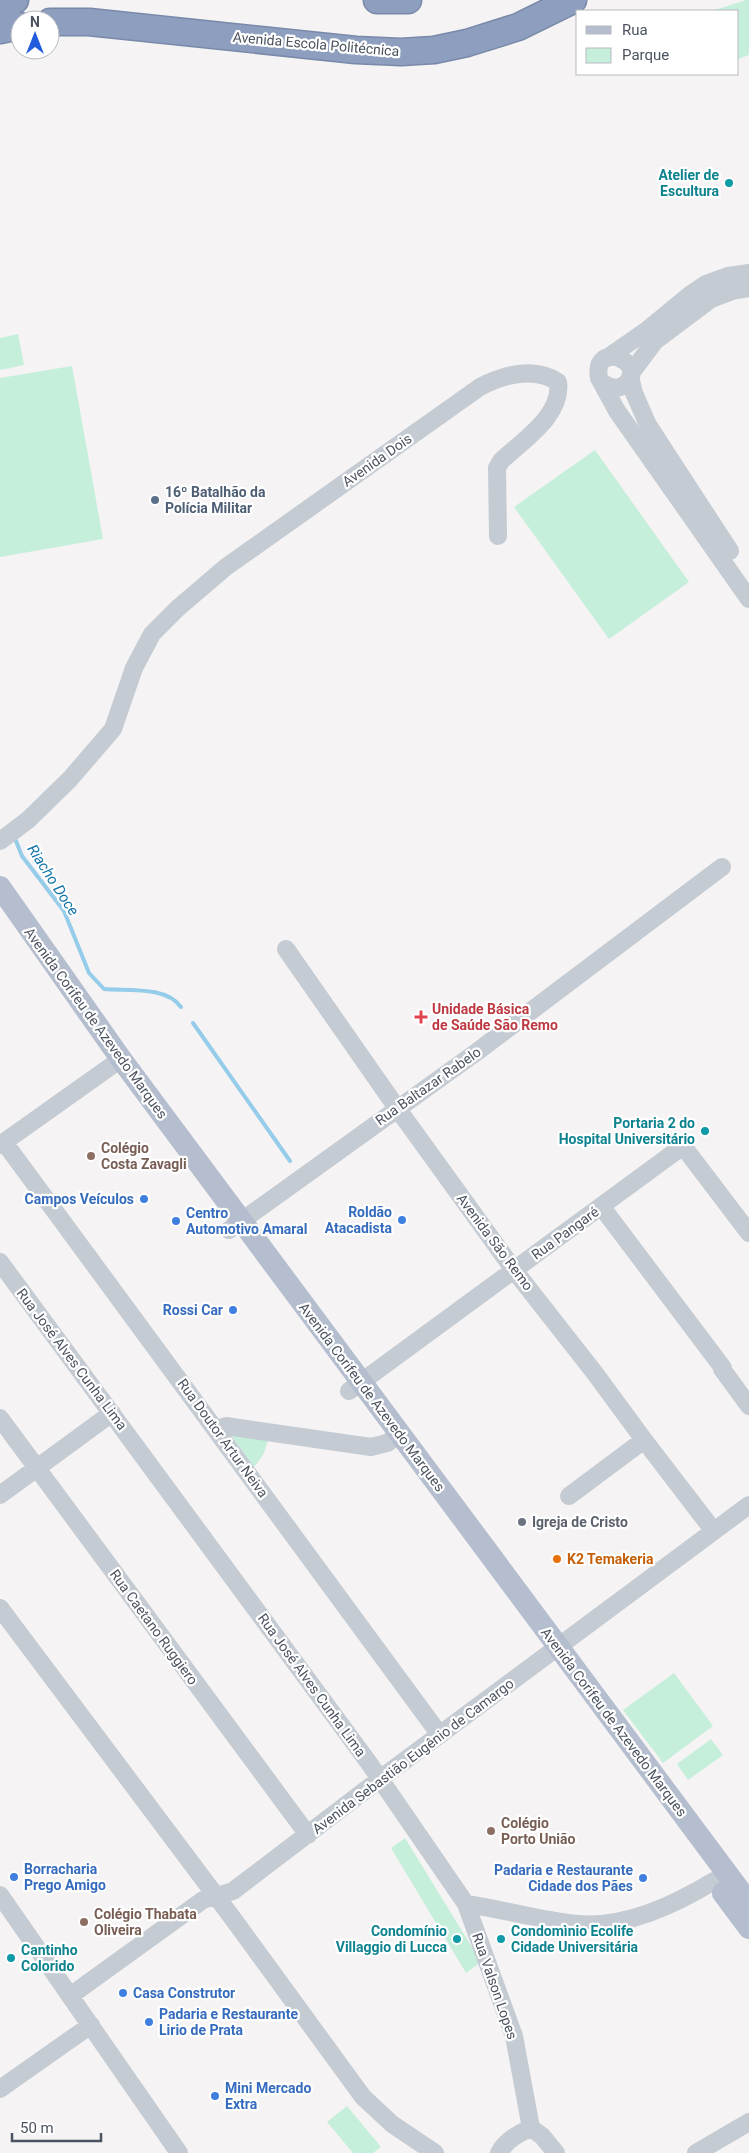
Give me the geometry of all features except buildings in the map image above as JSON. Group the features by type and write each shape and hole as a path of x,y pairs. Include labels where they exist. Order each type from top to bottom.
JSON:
{"highway":[{"path":"0,10 15,0"},
{"path":"377,0 408,0"},
{"name":"Avenida Escola Politécnica","path":"60,22 89,22 356,50 401,52 434,50 484,38 518,27 573,0"}],"main road":[{"name":"Avenida Corifeu de Azevedo Marques","path":"0,887 115,1063"},
{"name":"Avenida Corifeu de Azevedo Marques","path":"0,915 115,1063 394,1438 552,1652 714,1882 749,1928"},
{"name":"Avenida Corifeu de Azevedo Marques","path":"552,1652 749,1903"},
{"path":"714,1882 722,1881 749,1916"}],"street":[{"path":"749,273 728,276 706,284 646,331 607,358 600,364 598,372 617,411 749,599"},
{"path":"603,384 610,388 619,388 627,383 655,341 712,299 732,291 749,288"},
{"path":"607,358 616,356 624,359 629,365 634,393 648,425 749,581"},
{"name":"Avenida Dois","path":"0,841 28,820 70,779 113,728 134,668 152,634 178,608 226,567 480,387 493,380 527,373 551,377 558,382 559,391 554,408 548,417 501,461 497,468 498,536"},
{"name":"Rua Baltazar Rabelo","path":"235,1225 478,1051 722,867"},
{"name":"Avenida São Remo","path":"286,949 397,1108 514,1270 594,1372 713,1530"},
{"path":"2,1144 115,1063"},
{"name":"Rua Doutor Artur Neiva","path":"2,1144 216,1429 440,1735"},
{"name":"Rua Pangaré","path":"355,1387 683,1146 749,1233"},
{"path":"601,1206 723,1368 749,1406"},
{"name":"Rua José Alves Cunha Lima","path":"0,1262 380,1779 466,1904"},
{"path":"0,1495 112,1413"},
{"name":"Rua Caetano Ruggiero","path":"0,1418 308,1835"},
{"path":"216,1429 226,1426 371,1447 394,1438"},
{"path":"570,1496 644,1440"},
{"name":"Avenida Sebastião Eugênio de Camargo","path":"70,1996 203,1900 233,1891 380,1779 749,1505"},
{"path":"1,1613 216,1896 363,2097 392,2124 435,2153"},
{"path":"466,1904 579,1924 607,1924 663,1907 714,1882"},
{"path":"0,1895 180,2153"},
{"name":"Rua Valson Lopes","path":"466,1904 514,2036 531,2128"},
{"path":"0,2089 91,2025"},
{"path":"696,2153 749,2122"},
{"path":"496,2151 520,2133 531,2128 542,2136 556,2153"}],"green space":[{"path":"749,0 749,55 739,59 739,10 715,10"},
{"path":"18,334 24,365 0,370 0,338"},
{"path":"72,366 103,539 0,557 0,378"},
{"path":"595,450 689,582 609,639 514,507"},
{"path":"231,1435 268,1441 263,1455 254,1467"},
{"path":"674,1673 713,1726 663,1763 623,1710"},
{"path":"711,1739 723,1755 688,1780 677,1764"},
{"path":"405,1838 481,1962 466,1973 391,1848"},
{"path":"347,2106 381,2147 373,2153 353,2153 327,2122"}],"waterway":[{"name":"Riacho Doce","path":"16,841 22,856 64,911 89,973 104,989 156,993 174,1000 181,1007"},
{"name":"Riacho Doce","path":"193,1023 290,1161"}],"place":[{"name":"Atelier de Escultura","path":"729,183"},
{"name":"16º Batalhão da Polícia Militar","path":"155,500"},
{"name":"Unidade Básica de Saúde São Remo","path":"421,1017"},
{"name":"Portaria 2 do Hospital Universitário","path":"705,1131"},
{"name":"Colégio Costa Zavagli","path":"91,1156"},
{"name":"Campos Veículos","path":"144,1199"},
{"name":"Roldão Atacadista","path":"402,1220"},
{"name":"Centro Automotivo Amaral","path":"176,1221"},
{"name":"Rossi Car","path":"233,1310"},
{"name":"Igreja de Cristo","path":"522,1522"},
{"name":"K2 Temakeria","path":"557,1559"},
{"name":"Colégio Porto União","path":"491,1831"},
{"name":"Borracharia Prego Amigo","path":"14,1877"},
{"name":"Padaria e Restaurante Cidade dos Pães","path":"643,1878"},
{"name":"Colégio Thabata Oliveira","path":"84,1922"},
{"name":"Condomínio Villaggio di Lucca","path":"457,1939"},
{"name":"Condomìnio Ecolife Cidade Universitária","path":"501,1939"},
{"name":"Cantinho Colorido","path":"11,1958"},
{"name":"Casa Construtor","path":"123,1993"},
{"name":"Padaria e Restaurante Lirio de Prata","path":"149,2022"},
{"name":"Mini Mercado Extra","path":"215,2096"}]}
